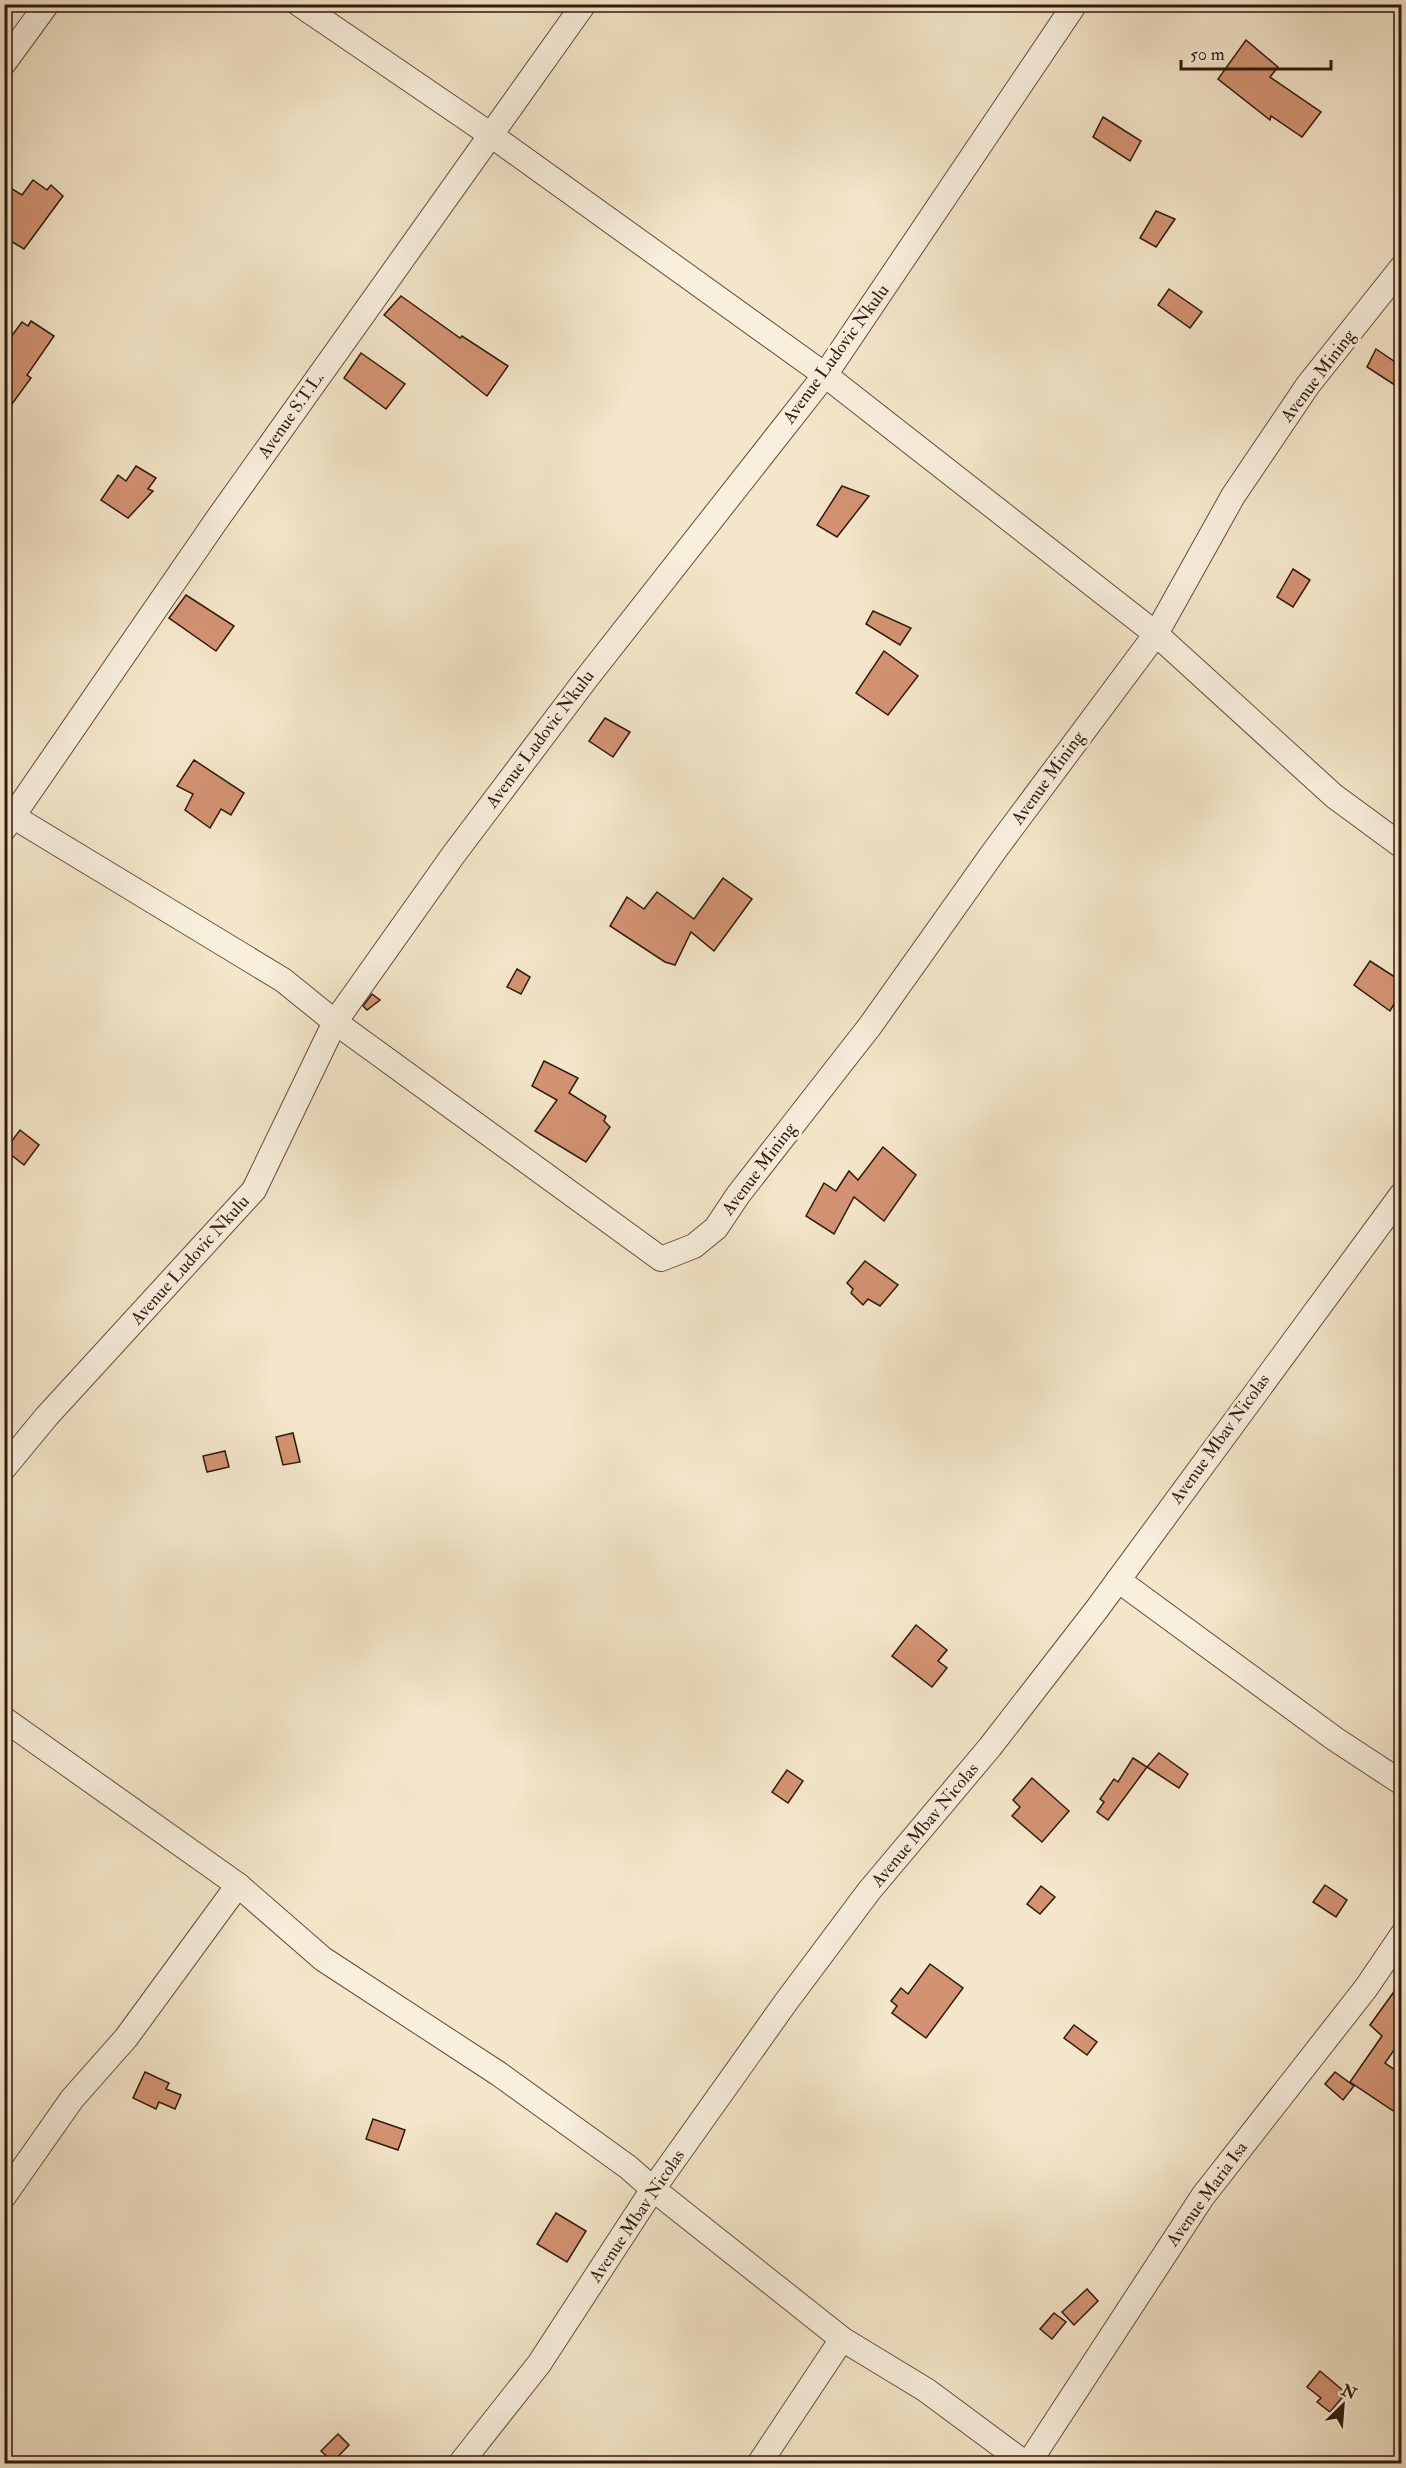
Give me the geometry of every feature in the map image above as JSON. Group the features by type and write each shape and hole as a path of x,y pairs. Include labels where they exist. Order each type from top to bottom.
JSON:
{"street":[{"path":"4,63 47,4"},
{"path":"299,4 490,135 825,375 1156,634 1334,796 1401,846"},
{"name":"Avenue S.T.L.","path":"8,818 216,520 584,4"},
{"name":"Avenue Ludovic Nkulu","path":"4,1468 47,1416 254,1190 335,1022 454,854 586,679 825,375 1075,4"},
{"name":"Avenue Mining","path":"335,1022 661,1259 694,1246 716,1228 738,1195 870,1026 994,850 1156,634 1233,496 1308,385 1401,267"},
{"path":"8,818 283,980 335,1022"},
{"name":"Avenue Mbav Nicolas","path":"460,2463 539,2364 653,2189 869,1891 990,1747 1118,1580 1401,1194"},
{"path":"1118,1580 1335,1739 1401,1783"},
{"path":"4,1719 238,1885 323,1959 500,2074 628,2167 842,2339 926,2390 1027,2463"},
{"path":"4,2196 72,2099 126,2038 238,1885"},
{"name":"Avenue Maria Isa","path":"1027,2463 1203,2196 1365,1988 1401,1935"},
{"path":"759,2463 842,2339"}],"building":[{"path":"1246,40 1278,67 1270,77 1321,112 1302,137 1271,116 1270,120 1218,79"},
{"path":"1103,117 1141,141 1130,161 1093,137"},
{"path":"33,180 47,190 51,185 63,196 24,249 4,237 4,184 22,195"},
{"path":"1156,211 1175,219 1156,247 1140,238"},
{"path":"1169,289 1202,312 1190,328 1158,305"},
{"path":"401,296 460,338 462,336 508,366 487,396 384,315"},
{"path":"31,321 54,336 27,375 31,378 4,415 4,360 11,349 5,345 22,322 28,326"},
{"path":"1376,349 1401,366 1401,389 1367,367"},
{"path":"361,353 405,384 386,409 344,378"},
{"path":"136,466 156,478 148,489 153,491 128,518 101,500 118,475 126,481"},
{"path":"842,486 869,496 837,537 817,525"},
{"path":"1293,569 1310,580 1293,607 1277,597"},
{"path":"186,595 234,626 216,651 169,618"},
{"path":"873,611 911,628 900,645 866,624"},
{"path":"884,651 918,676 888,715 856,693"},
{"path":"605,718 630,732 613,757 589,741"},
{"path":"194,760 244,793 231,815 221,809 210,828 185,810 193,794 177,786"},
{"path":"723,878 752,899 714,951 691,932 675,965 665,962 610,926 627,897 644,909 657,892 694,919"},
{"path":"1370,961 1401,981 1401,992 1390,1011 1354,985"},
{"path":"517,969 530,977 521,994 507,987"},
{"path":"372,994 380,1000 367,1010 363,1006"},
{"path":"544,1061 578,1078 569,1093 606,1116 604,1121 610,1127 586,1162 535,1131 557,1100 532,1086"},
{"path":"20,1130 39,1145 24,1165 5,1150"},
{"path":"883,1147 916,1175 884,1221 854,1197 834,1234 806,1216 824,1183 836,1191 849,1171 858,1180"},
{"path":"865,1261 898,1285 880,1306 868,1299 863,1305 851,1293 853,1289 847,1283"},
{"path":"293,1433 300,1462 283,1465 276,1437"},
{"path":"225,1451 229,1467 207,1472 203,1456"},
{"path":"916,1625 947,1650 938,1661 947,1668 932,1687 892,1656"},
{"path":"1159,1753 1188,1774 1179,1788 1147,1767"},
{"path":"1133,1758 1147,1767 1108,1820 1097,1812 1104,1802 1100,1799 1114,1779 1118,1782"},
{"path":"787,1770 803,1781 788,1803 772,1792"},
{"path":"1032,1778 1069,1811 1042,1842 1012,1816 1020,1807 1013,1800"},
{"path":"1325,1885 1347,1900 1336,1917 1313,1902"},
{"path":"1041,1886 1055,1897 1040,1914 1027,1904"},
{"path":"930,1964 963,1988 926,2038 892,2013 897,2006 891,2001 901,1988 908,1994"},
{"path":"1401,1982 1401,2040 1385,2063 1401,2074 1401,2116 1350,2082 1382,2036 1370,2025"},
{"path":"1074,2025 1097,2042 1087,2055 1064,2038"},
{"path":"145,2072 169,2083 166,2089 181,2095 175,2109 159,2102 156,2109 133,2098"},
{"path":"1335,2072 1354,2086 1343,2100 1325,2084"},
{"path":"373,2119 405,2130 398,2150 366,2139"},
{"path":"556,2213 586,2231 567,2262 537,2244"},
{"path":"1087,2289 1098,2301 1074,2325 1062,2312"},
{"path":"1054,2313 1066,2322 1052,2339 1040,2329"},
{"path":"1320,2371 1346,2393 1330,2412 1317,2402 1321,2398 1307,2387"},
{"path":"338,2434 349,2445 333,2462 321,2451"}]}
